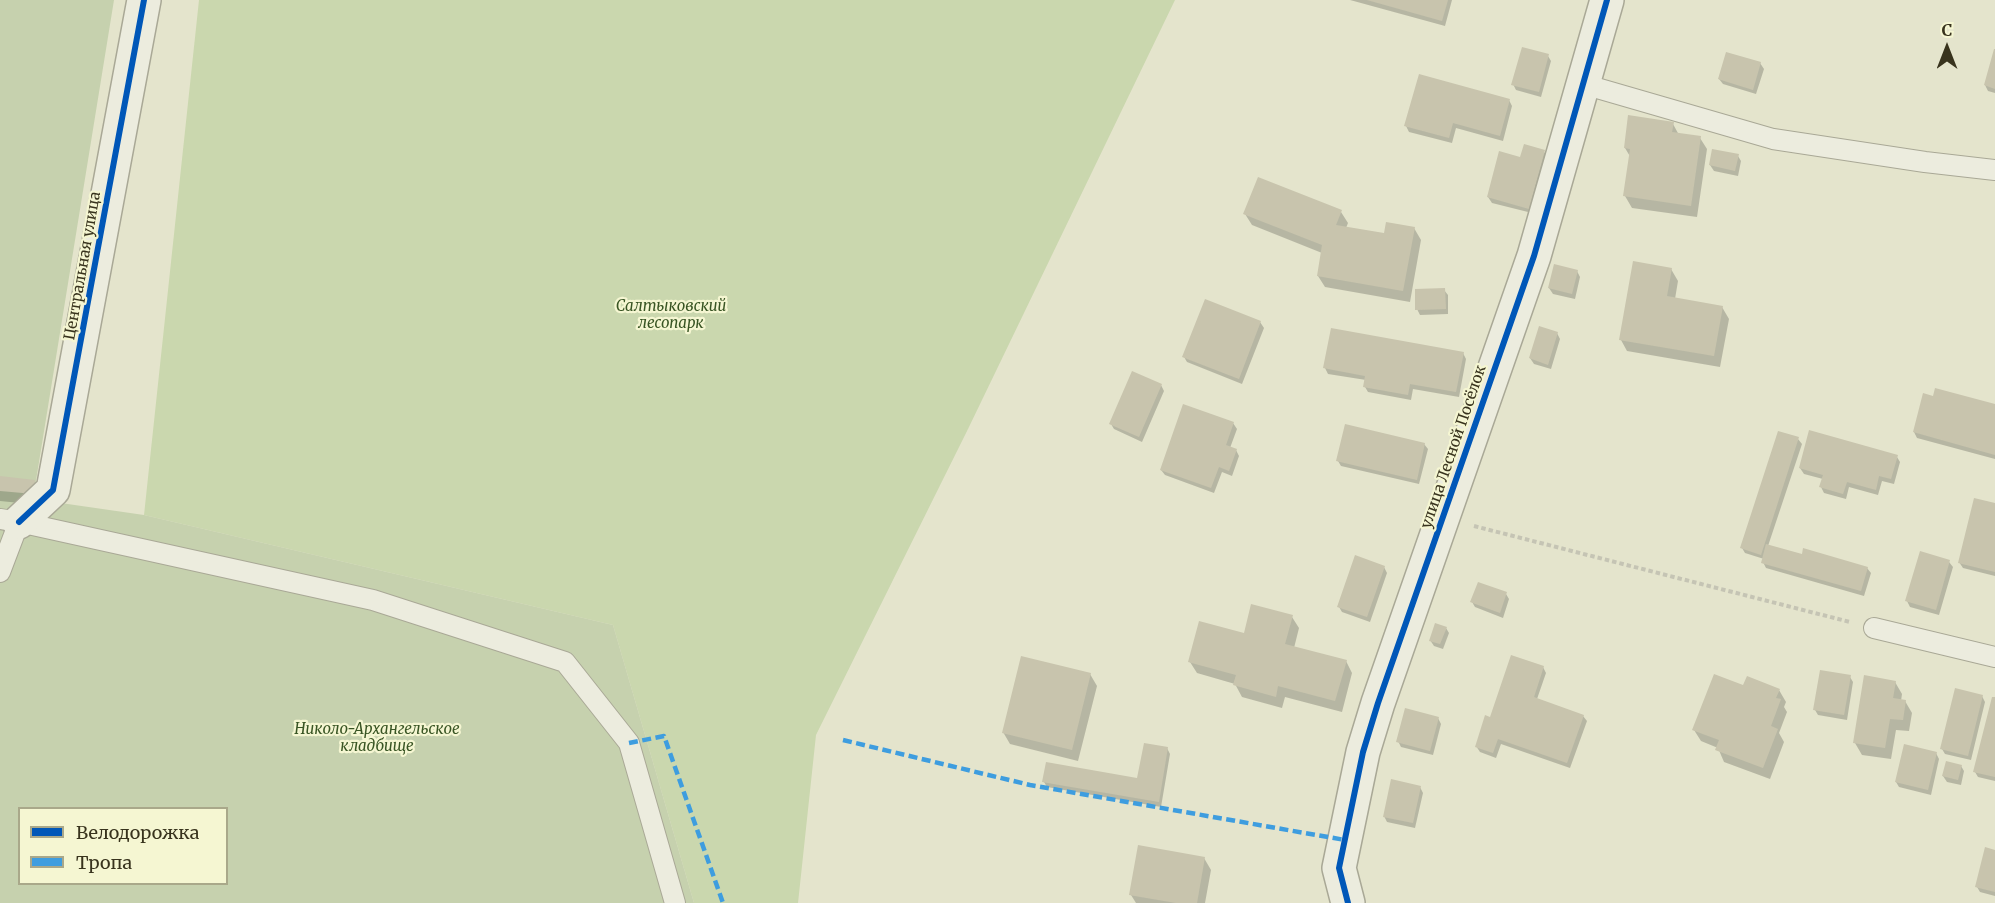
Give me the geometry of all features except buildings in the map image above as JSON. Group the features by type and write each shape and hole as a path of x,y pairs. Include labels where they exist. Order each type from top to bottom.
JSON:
{"street":[{"name":"Центральная улица","path":"9,521 53,490 144,0"},
{"name":"улица Лесной Посёлок","path":"1348,903 1339,868 1363,752 1377,703 1534,256 1607,0"}],"lane":[{"path":"1583,84 1773,139 1995,170"},
{"path":"0,572 9,521 373,600 565,662 629,743 675,903"},
{"path":"1874,628 1995,657"}],"path":[{"path":"1442,518 1874,628"}],"green space":[{"name":"Николо-Архангельское кладбище","path":"0,0 114,0 33,499 144,515 613,625 694,903 0,903"},
{"name":"Салтыковский лесопарк","path":"199,0 1175,0 968,429 816,735 798,903 694,903 613,625 144,515"}],"marked path":[{"path":"629,743 664,736 723,903"},
{"path":"843,740 1030,785 1345,840"}],"cycle path":[{"path":"19,522 53,490 144,0"},
{"path":"1348,903 1339,868 1363,752 1534,256 1607,0"}]}
